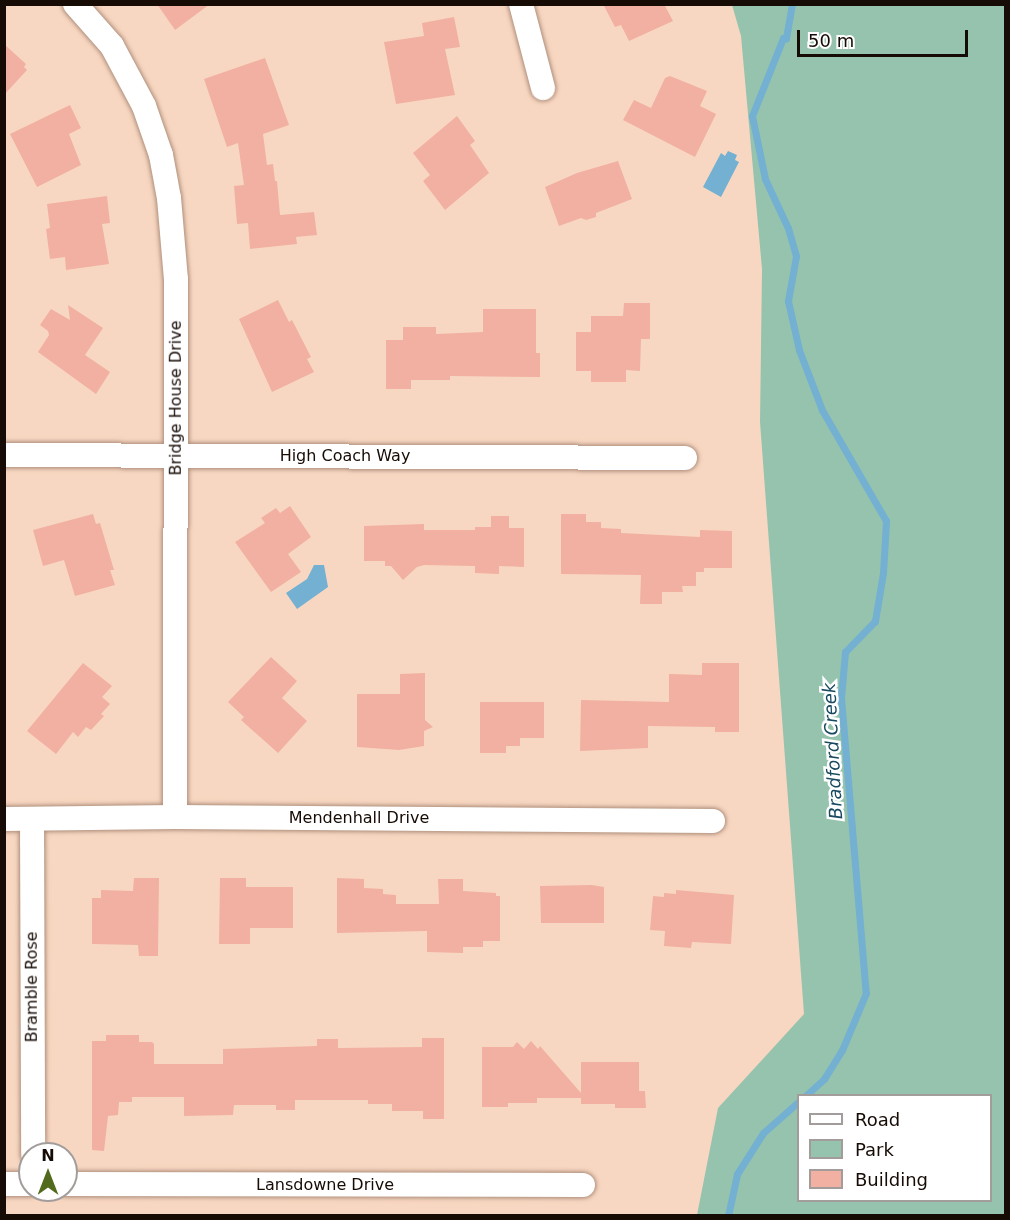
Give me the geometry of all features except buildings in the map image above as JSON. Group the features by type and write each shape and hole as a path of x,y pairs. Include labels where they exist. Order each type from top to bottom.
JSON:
{"street":[{"name":"Bridge House Drive","path":"75,4 112,46 144,106 161,155 169,198 176,279 175,817"},
{"path":"521,4 543,88"},
{"name":"High Coach Way","path":"4,455 685,458"},
{"name":"Mendenhall Drive","path":"4,819 175,817 713,821"},
{"name":"Bramble Rose","path":"32,819 33,1142"},
{"name":"Lansdowne Drive","path":"78,1184 583,1185"}],"green space":[{"path":"732,5 1005,5 1005,1215 697,1215 718,1108 804,1014 760,422 762,269 741,36"}],"water":[{"path":"728,151 737,155 735,160 739,162 721,197 703,187 721,153 725,156"},
{"path":"314,565 324,565 328,587 297,609 286,593 307,579"}],"waterway":[{"name":"Bradford Creek","path":"792,4 786,38 783,38 752,116 765,179 788,228 796,256 788,301 799,350 822,410 886,521 883,573 875,621 845,652 841,698 866,993 842,1050 824,1079 807,1094"},
{"name":"Bradford Creek","path":"728,1216 737,1174 763,1133 797,1103"}]}
